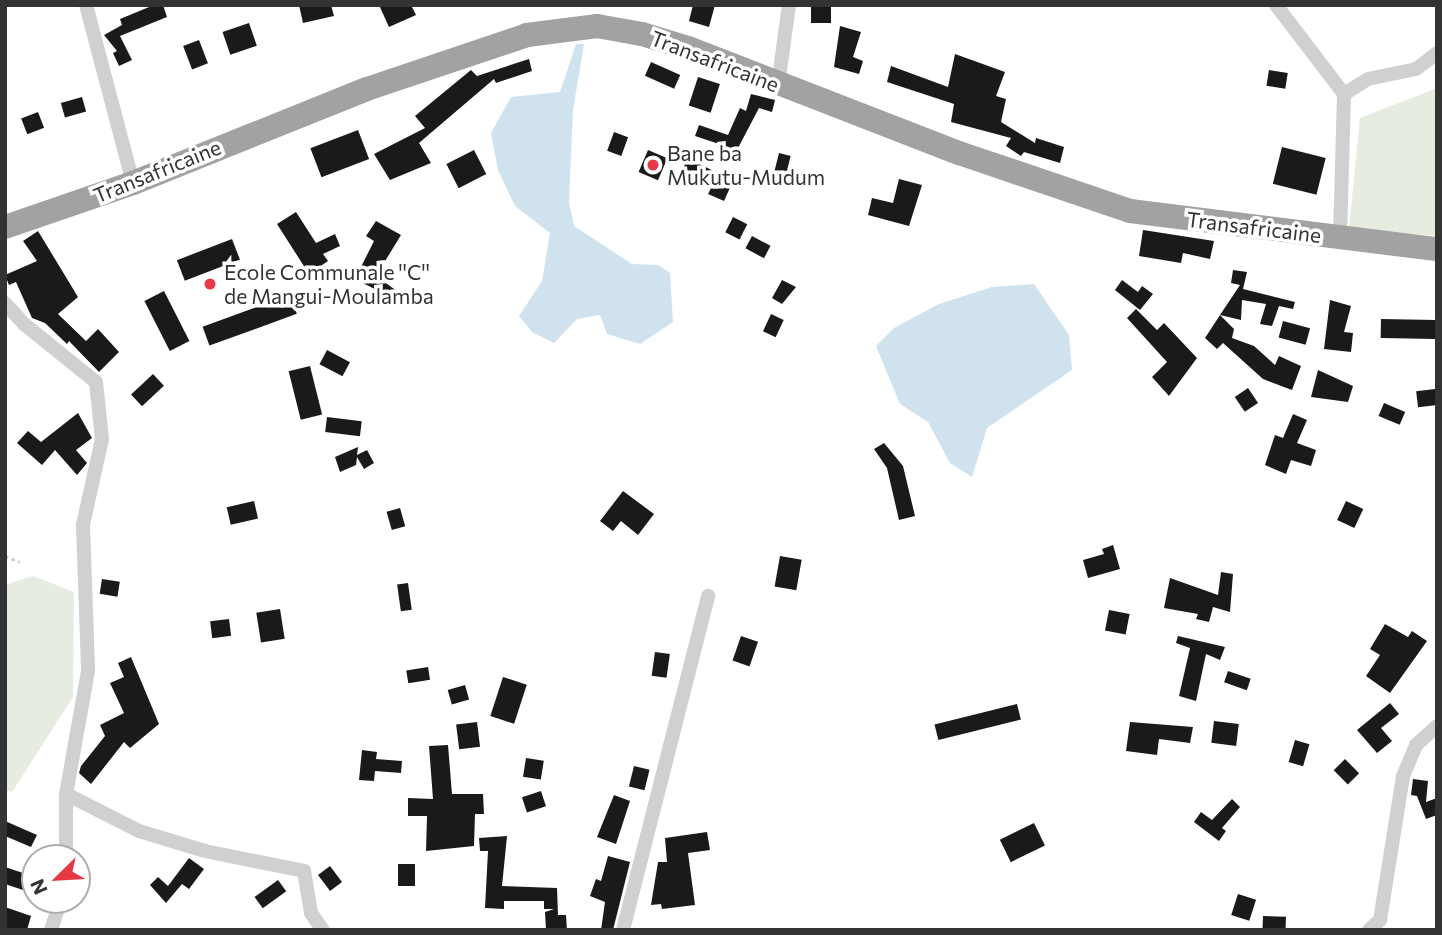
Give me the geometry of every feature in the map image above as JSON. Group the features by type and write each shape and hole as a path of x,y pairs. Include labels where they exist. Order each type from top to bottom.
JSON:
{"highway":[{"name":"Transafricaine","path":"5,228 133,183 367,89 527,35 597,26 642,34 1130,211 1437,249"}],"street":[{"path":"86,5 133,183"},
{"path":"778,85 789,5"},
{"path":"1276,5 1345,94 1340,239"},
{"path":"1345,94 1368,79 1416,69 1437,53"},
{"path":"5,303 24,324 96,382 102,439 83,525 88,671 66,794 66,844"},
{"path":"623,930 708,596"},
{"path":"1369,930 1380,920 1403,776 1416,745 1437,726"},
{"path":"66,794 139,831 205,851 303,871 311,913 323,930"}],"path":[{"path":"5,556 20,562"}],"shaded area":[{"path":"1437,88 1437,236 1349,228 1360,118"},
{"path":"33,576 74,592 73,697 12,792 5,790 5,585"}],"water":[{"path":"576,44 584,44 573,110 569,203 574,226 632,264 658,265 670,273 673,322 640,344 607,334 600,315 577,319 554,343 532,332 519,316 542,281 550,233 515,206 498,170 491,133 511,97 560,92"},
{"path":"1034,284 1069,335 1072,370 987,428 972,477 950,463 928,422 900,404 876,346 894,328 939,304 992,287"}],"building":[{"path":"154,5 163,5 167,17 120,36 132,60 119,66 113,53 117,51 104,35 122,25 120,19"},
{"path":"299,5 331,5 334,16 303,23"},
{"path":"379,5 411,5 416,15 389,27"},
{"path":"693,5 715,5 709,27 689,21"},
{"path":"811,5 831,5 831,23 811,23"},
{"path":"249,23 257,46 230,55 223,32"},
{"path":"840,26 861,32 853,57 863,61 859,74 834,67"},
{"path":"199,40 208,63 192,69 183,46"},
{"path":"955,54 1005,72 996,96 1006,99 1001,122 1035,143 1036,138 1064,147 1060,163 1024,152 1021,156 1006,146 1011,138 951,122 954,104 887,82 891,66 948,87"},
{"path":"529,59 532,71 496,83 494,79 419,143 431,163 390,180 374,154 425,128 415,116 471,70 477,76"},
{"path":"651,62 680,75 674,89 645,76"},
{"path":"1269,70 1288,73 1285,89 1266,86"},
{"path":"698,77 720,84 711,113 689,106"},
{"path":"751,94 775,100 772,112 759,108 737,150 695,136 699,125 728,135 740,108 746,111"},
{"path":"82,97 86,111 65,117 61,103"},
{"path":"38,112 44,128 27,134 21,118"},
{"path":"358,130 369,159 321,177 310,148"},
{"path":"614,132 628,137 621,156 607,151"},
{"path":"1282,147 1326,158 1316,195 1273,184"},
{"path":"474,150 486,174 459,188 446,164"},
{"name":"Bane ba Mukutu-Mudum","path":"648,150 667,158 658,180 639,172"},
{"path":"779,153 791,156 785,177 774,174"},
{"path":"688,158 733,181 724,201 708,194 713,184 682,171"},
{"path":"899,179 922,185 909,226 868,215 872,198 893,203"},
{"path":"296,212 316,243 335,234 340,246 323,254 328,261 309,274 277,224"},
{"path":"733,217 747,224 740,239 725,232"},
{"path":"376,221 401,235 376,276 408,299 404,304 355,279 374,241 366,236"},
{"path":"1143,230 1214,241 1210,259 1183,253 1181,263 1139,256"},
{"path":"38,231 78,297 58,314 86,341 98,329 119,352 99,372 69,341 67,344 45,323 32,318 16,282 9,285 5,275 37,261 23,241"},
{"path":"752,236 771,246 764,258 745,248"},
{"path":"232,239 240,260 185,281 177,260"},
{"path":"1233,270 1247,272 1243,289 1295,302 1293,309 1279,306 1272,326 1260,324 1266,304 1242,300 1241,320 1220,315 1240,285 1231,283"},
{"path":"782,280 796,287 782,304 772,298"},
{"path":"1122,280 1138,292 1142,286 1153,294 1140,310 1115,290"},
{"path":"164,291 189,341 170,351 144,301"},
{"path":"290,295 297,314 209,346 203,327"},
{"path":"1330,300 1351,306 1344,332 1353,333 1351,352 1324,349"},
{"path":"1136,309 1157,330 1164,323 1197,358 1169,396 1152,377 1167,362 1127,318"},
{"path":"771,314 784,320 776,337 763,331"},
{"path":"1220,315 1234,329 1232,338 1254,346 1275,365 1279,356 1301,366 1292,390 1263,379 1223,343 1217,349 1205,338"},
{"path":"1381,319 1436,320 1436,339 1381,338"},
{"path":"1283,321 1310,328 1306,345 1279,337"},
{"path":"327,350 350,362 342,376 319,364"},
{"path":"310,366 322,415 301,420 289,371"},
{"path":"1318,370 1353,386 1348,402 1311,397"},
{"path":"153,374 164,386 142,406 131,394"},
{"path":"1248,388 1258,403 1245,412 1235,397"},
{"path":"1435,389 1437,405 1418,407 1416,391"},
{"path":"1384,403 1405,412 1400,425 1379,416"},
{"path":"78,413 92,438 76,450 87,463 77,475 55,450 42,465 17,443 28,431 41,442"},
{"path":"1293,414 1307,420 1297,443 1316,450 1311,466 1291,460 1286,474 1265,465 1275,435 1283,438"},
{"path":"327,417 362,421 360,436 325,432"},
{"path":"884,443 903,466 915,516 899,520 887,468 874,449"},
{"path":"358,447 357,455 367,450 374,463 364,469 357,457 356,465 340,472 335,457"},
{"path":"623,491 654,514 638,535 621,521 613,531 600,521"},
{"path":"254,501 258,519 231,525 227,507"},
{"path":"1346,501 1363,509 1354,528 1337,520"},
{"path":"400,508 405,526 392,530 387,512"},
{"path":"1113,545 1120,569 1088,578 1083,560 1104,554 1102,549"},
{"path":"780,556 802,560 796,590 775,587"},
{"path":"1221,572 1233,574 1230,612 1213,607 1209,622 1196,619 1198,614 1164,608 1170,578 1218,595"},
{"path":"102,579 120,582 117,597 100,594"},
{"path":"408,583 412,610 401,611 397,585"},
{"path":"280,609 285,639 261,642 256,613"},
{"path":"1109,610 1130,614 1126,635 1105,631"},
{"path":"229,619 231,636 212,638 210,621"},
{"path":"1385,624 1408,637 1412,631 1427,641 1390,693 1366,676 1380,655 1370,649"},
{"path":"741,636 758,642 750,666 733,661"},
{"path":"1178,636 1225,647 1220,660 1206,654 1196,701 1179,696 1190,648 1176,643"},
{"path":"655,652 670,654 667,678 652,676"},
{"path":"131,657 159,724 130,748 124,742 91,784 79,773 81,766 105,736 100,725 124,713 110,683 124,677 118,663"},
{"path":"428,667 430,680 408,683 406,670"},
{"path":"1228,671 1251,679 1247,690 1224,682"},
{"path":"503,677 527,685 514,724 490,716"},
{"path":"465,685 469,699 452,704 448,690"},
{"path":"1390,703 1399,714 1381,728 1392,741 1377,753 1357,730"},
{"path":"1017,704 1021,720 938,740 935,725"},
{"path":"1214,721 1239,724 1236,746 1211,743"},
{"path":"477,722 480,747 459,749 456,725"},
{"path":"1130,722 1193,727 1190,743 1159,739 1157,755 1126,751"},
{"path":"1295,740 1309,744 1303,766 1289,762"},
{"path":"448,745 452,794 483,794 484,814 475,814 474,846 426,851 427,816 408,816 408,798 433,799 429,746"},
{"path":"362,750 377,752 376,759 402,761 401,773 375,771 374,781 359,780"},
{"path":"526,758 544,761 541,780 523,777"},
{"path":"1345,759 1359,773 1348,784 1334,770"},
{"path":"634,766 650,770 644,790 629,786"},
{"path":"1413,779 1428,781 1426,802 1437,798 1437,815 1426,819 1417,796 1411,795"},
{"path":"541,791 546,806 527,812 522,797"},
{"path":"614,795 630,801 616,844 597,837"},
{"path":"1232,799 1240,807 1222,828 1226,831 1219,841 1194,822 1201,812 1212,820"},
{"path":"5,821 37,835 32,844 24,844 5,836"},
{"path":"1034,823 1045,845 1011,862 1000,840"},
{"path":"707,832 710,850 688,853 695,905 662,909 661,904 651,905 658,862 667,862 665,838"},
{"path":"507,836 502,886 557,888 558,915 566,915 567,930 546,930 545,912 554,909 544,909 544,901 504,901 504,909 485,908 488,851 480,851 479,838"},
{"path":"608,856 630,862 613,930 601,930 605,902 590,896 596,879 601,881"},
{"path":"189,858 204,869 189,889 182,884 166,903 150,885 158,877 168,886"},
{"path":"398,864 415,864 415,886 398,886"},
{"path":"330,866 342,882 330,891 318,875"},
{"path":"5,867 21,872 21,889 5,884"},
{"path":"278,880 286,891 263,908 255,897"},
{"path":"1238,894 1256,900 1249,921 1231,915"},
{"path":"5,907 31,916 27,930 5,930"},
{"path":"1263,916 1286,917 1286,930 1263,930"}],"place":[{"name":"Bane ba Mukutu-Mudum","path":"653,165"},
{"name":"Ecole Communale ''C'' de Mangui-Moulamba","path":"210,284"}]}
